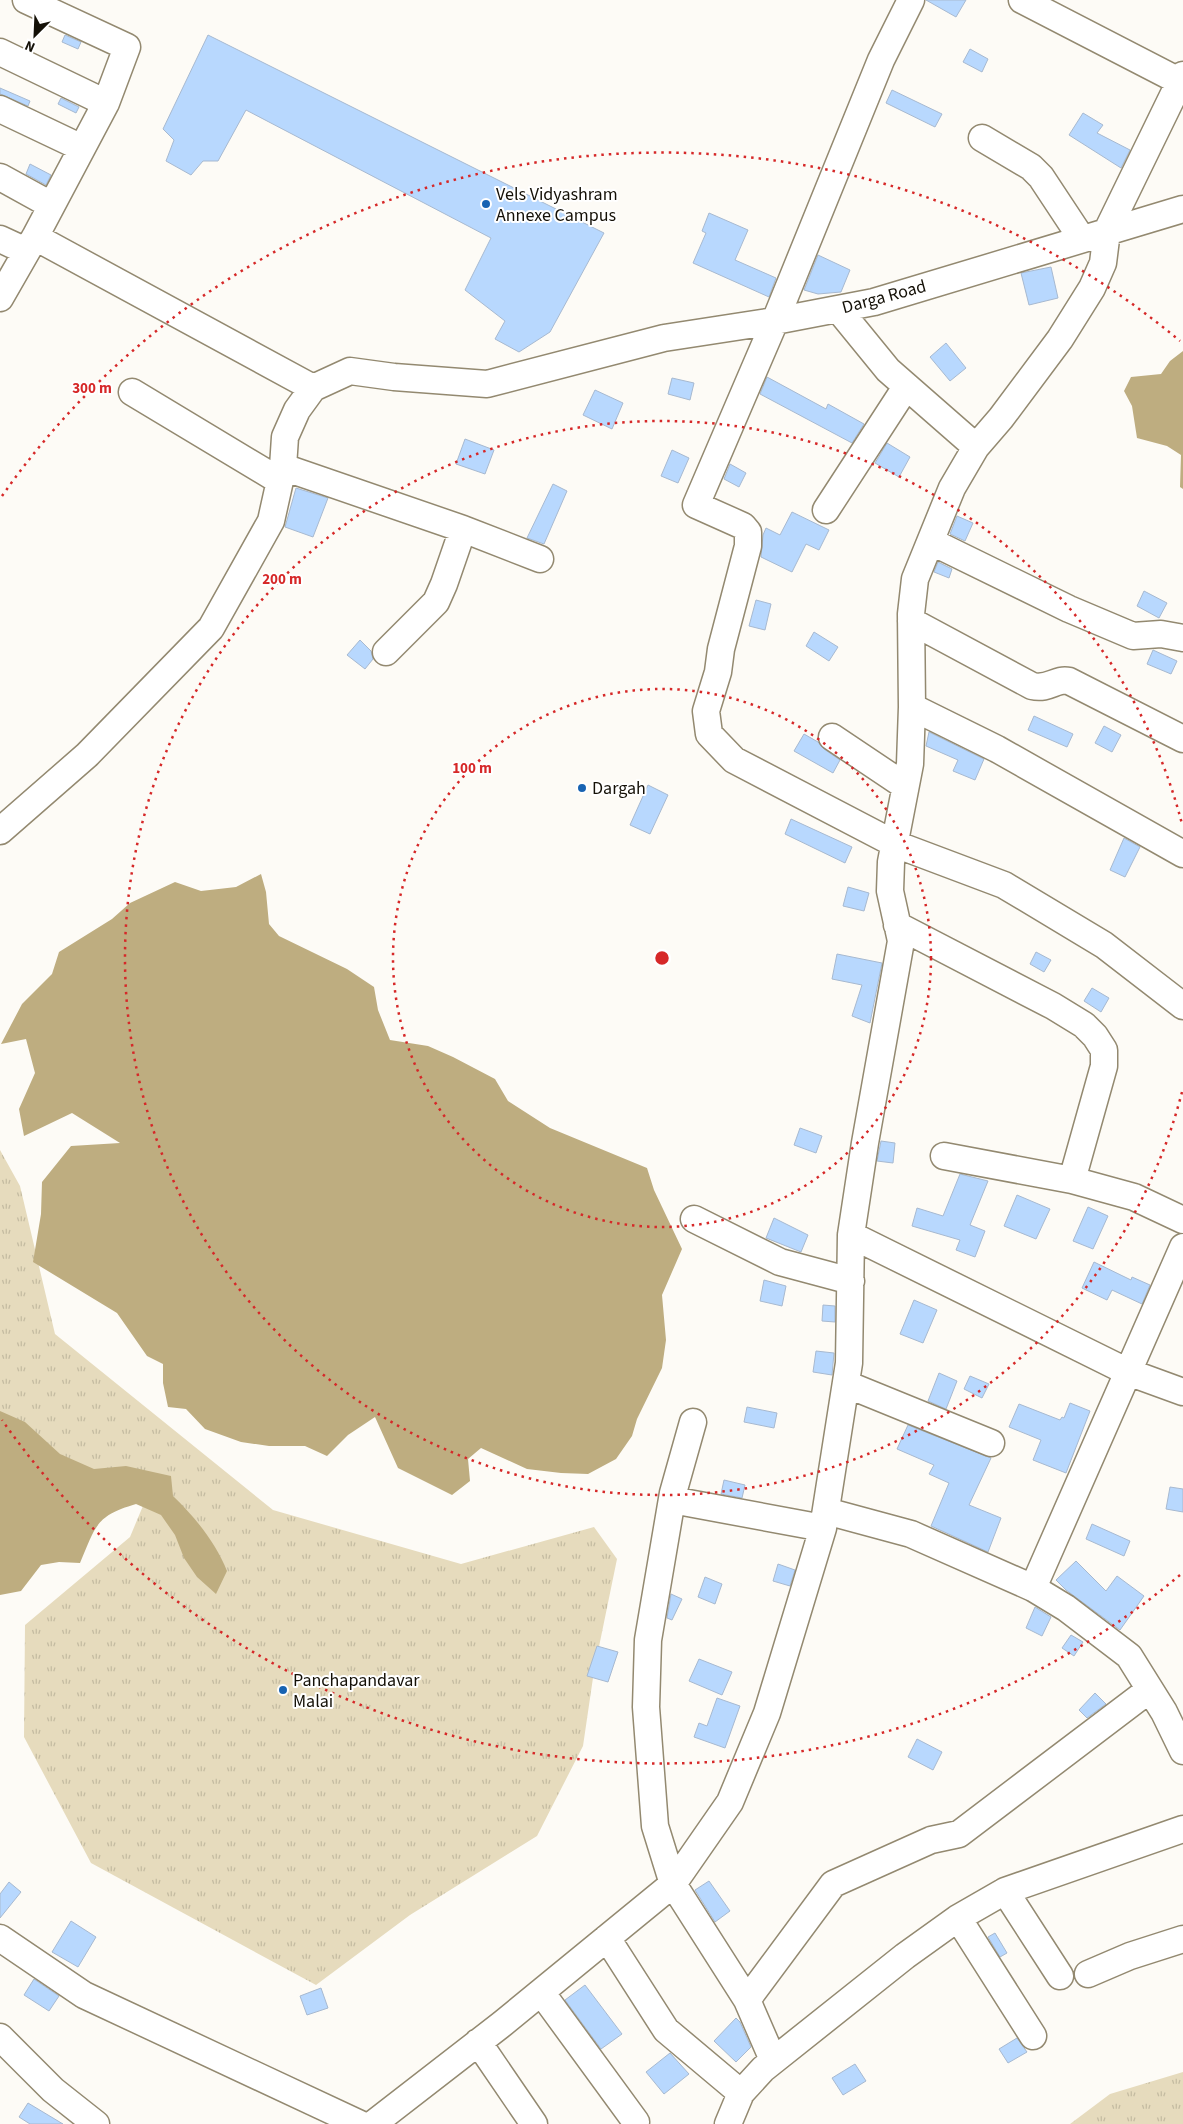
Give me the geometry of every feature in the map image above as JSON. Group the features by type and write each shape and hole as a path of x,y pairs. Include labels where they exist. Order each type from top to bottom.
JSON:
{"street":[{"path":"0,298 106,103 127,47 26,0"},
{"path":"911,0 881,60 775,321 696,504 743,526 748,532 721,649 718,672 706,712 709,734 734,760 895,844 1004,885 1104,945 1183,1006"},
{"path":"373,2124 541,1992 673,1884 730,1802 767,1712 824,1520 849,1363 852,1235 865,1143 901,942 890,892 895,844 910,764 912,707 911,621 915,579 932,542 952,488 976,447 1001,418 1060,339 1092,288 1102,263 1107,231 1181,78 1022,0"},
{"path":"0,52 106,103"},
{"path":"0,109 82,148"},
{"path":"982,138 1031,167 1041,177 1082,239"},
{"path":"0,177 51,205"},
{"name":"Darga Road","path":"313,388 350,371 394,377 487,384 664,338 775,321 874,302 1183,208"},
{"path":"0,239 31,244 313,388 297,410 285,437 282,474 271,521 211,628 87,755 0,831"},
{"path":"839,310 888,370 906,388 976,447"},
{"path":"826,510 906,388"},
{"path":"132,392 282,474 462,528 540,559"},
{"path":"386,652 436,602 444,584 462,528"},
{"path":"932,542 1069,609 1134,636 1161,634 1183,638"},
{"path":"911,621 1032,686 1047,687 1060,680 1069,681 1183,739"},
{"path":"912,707 998,749 1183,854"},
{"path":"832,737 905,786"},
{"path":"897,925 1053,1006 1084,1025 1095,1036 1104,1050 1104,1066 1072,1180"},
{"path":"944,1156 1072,1180 1134,1197 1183,1220"},
{"path":"694,1219 780,1262 850,1281"},
{"path":"852,1235 1128,1372 1183,1392"},
{"path":"1033,1588 1183,1247"},
{"path":"846,1384 991,1443"},
{"path":"693,1422 672,1500 648,1640 646,1707 655,1826 673,1884 747,2000 773,2060"},
{"path":"672,1500 824,1520 911,1534 1033,1588 1066,1608 1129,1656 1164,1712 1183,1751"},
{"path":"747,2000 833,1884 931,1840 959,1834 1149,1690"},
{"path":"728,2124 741,2093 773,2060 905,1956 958,1918 1006,1891 1183,1829"},
{"path":"1006,1891 1060,1976"},
{"path":"958,1918 1033,2036"},
{"path":"0,1938 84,1995 360,2124"},
{"path":"607,1938 666,2030 741,2093"},
{"path":"1088,1974 1130,1956 1183,1939"},
{"path":"541,1992 636,2122"},
{"path":"0,2037 53,2090 96,2124"},
{"path":"478,2042 534,2124"}],"green space":[{"path":"0,1150 20,1186 55,1334 273,1510 461,1564 594,1527 617,1559 594,1671 583,1746 537,1836 410,1915 316,1985 91,1863 24,1737 25,1625 130,1537 150,1489 63,1473 0,1419"},
{"path":"1183,2072 1183,2124 1070,2124 1110,2094"}],"shaded area":[{"path":"1183,351 1183,489 1180,487 1181,455 1167,446 1137,438 1132,406 1124,391 1131,377 1161,374 1170,361"},
{"path":"261,874 266,892 269,924 279,936 347,969 374,987 378,1010 390,1040 428,1046 453,1057 495,1079 508,1101 550,1128 647,1168 654,1190 682,1249 662,1295 666,1340 662,1368 637,1419 632,1436 616,1459 588,1474 561,1473 527,1469 481,1448 468,1459 470,1481 452,1495 398,1468 375,1417 348,1435 327,1456 305,1446 269,1446 241,1442 205,1429 186,1409 168,1407 163,1383 163,1364 147,1356 117,1313 33,1262 41,1214 42,1182 71,1146 120,1143 72,1113 24,1136 19,1109 35,1073 26,1039 1,1044 22,1004 52,974 59,952 112,919 130,903 175,882 201,891 236,887"},
{"path":"0,1411 25,1422 60,1454 94,1469 126,1466 171,1476 173,1496 204,1531 217,1550 227,1571 216,1594 197,1577 184,1558 175,1535 161,1515 136,1504 122,1508 104,1518 94,1531 80,1563 59,1562 41,1565 21,1591 0,1595"}],"building":[{"path":"926,0 966,0 956,17"},
{"path":"65,35 81,42 78,49 62,42"},
{"name":"Vels Vidyashram Annexe Campus","path":"208,35 604,233 550,332 519,352 495,339 505,321 465,290 491,238 246,110 218,161 203,161 191,175 166,161 174,140 163,129"},
{"path":"970,49 988,59 982,72 963,62"},
{"path":"0,88 30,101 28,106 0,94"},
{"path":"892,90 942,114 935,127 886,103"},
{"path":"61,98 79,107 76,113 58,104"},
{"path":"1083,113 1103,125 1097,133 1130,150 1121,168 1069,135"},
{"path":"30,164 51,175 46,185 26,174"},
{"path":"709,213 748,230 735,260 776,278 769,297 693,263 706,233 702,231"},
{"path":"818,255 850,270 841,292 818,294 804,290"},
{"path":"1051,267 1058,298 1029,305 1021,273"},
{"path":"946,343 966,368 950,381 930,357"},
{"path":"767,377 826,409 828,404 864,424 852,443 760,394"},
{"path":"672,378 694,383 690,400 668,394"},
{"path":"595,390 623,403 612,429 583,415"},
{"path":"465,439 494,450 485,474 456,464"},
{"path":"887,443 910,457 899,477 875,463"},
{"path":"672,450 689,458 678,483 661,476"},
{"path":"730,464 746,473 739,487 724,479"},
{"path":"553,484 567,491 544,544 527,538"},
{"path":"296,488 328,498 313,537 285,527"},
{"path":"792,512 829,530 819,550 806,544 792,572 761,557 763,535 766,528 780,535"},
{"path":"957,516 973,523 965,541 950,534"},
{"path":"938,562 952,569 949,578 934,572"},
{"path":"1144,591 1167,603 1159,618 1137,606"},
{"path":"756,600 771,604 765,630 749,626"},
{"path":"814,632 838,647 829,661 806,646"},
{"path":"360,640 371,651 373,659 365,669 347,655"},
{"path":"1153,650 1177,661 1171,674 1147,664"},
{"path":"1034,716 1073,734 1067,747 1028,730"},
{"path":"1104,726 1121,735 1112,752 1095,743"},
{"path":"929,732 984,759 975,780 953,771 958,760 926,746"},
{"path":"804,734 818,742 824,749 840,760 833,773 794,751"},
{"path":"648,785 668,795 650,834 630,825"},
{"path":"791,819 852,847 845,863 785,834"},
{"path":"1124,838 1140,847 1125,877 1110,870"},
{"path":"848,887 869,893 864,911 843,906"},
{"path":"1036,952 1051,960 1044,972 1030,964"},
{"path":"837,954 882,963 870,1023 852,1016 862,985 832,979"},
{"path":"1092,988 1109,998 1101,1012 1084,1001"},
{"path":"800,1128 822,1136 816,1153 794,1145"},
{"path":"881,1141 895,1143 893,1163 877,1161"},
{"path":"960,1174 988,1181 970,1225 985,1231 975,1257 956,1250 960,1240 912,1226 917,1208 943,1216"},
{"path":"1017,1195 1050,1209 1036,1239 1004,1226"},
{"path":"1088,1207 1108,1216 1093,1249 1073,1241"},
{"path":"774,1218 808,1235 801,1252 766,1238"},
{"path":"1094,1262 1131,1280 1132,1277 1150,1285 1142,1304 1112,1290 1107,1300 1082,1288"},
{"path":"764,1280 786,1286 782,1306 760,1301"},
{"path":"914,1300 937,1310 923,1343 900,1334"},
{"path":"823,1305 835,1306 835,1322 822,1321"},
{"path":"816,1351 834,1353 832,1375 813,1372"},
{"path":"939,1373 957,1381 946,1409 928,1401"},
{"path":"970,1376 989,1384 982,1398 964,1389"},
{"path":"1070,1403 1090,1411 1066,1473 1033,1460 1041,1440 1009,1427 1019,1404 1060,1420 1062,1417 1064,1418"},
{"path":"747,1407 777,1413 774,1428 744,1422"},
{"path":"908,1425 991,1458 969,1505 1001,1518 988,1552 931,1526 949,1483 929,1474 934,1465 897,1449"},
{"path":"724,1480 745,1485 742,1498 721,1494"},
{"path":"1170,1487 1183,1489 1183,1512 1166,1509"},
{"path":"1092,1524 1130,1541 1124,1556 1086,1539"},
{"path":"1076,1561 1106,1591 1117,1576 1144,1596 1120,1630 1066,1590 1056,1580"},
{"path":"778,1564 795,1570 790,1586 773,1581"},
{"path":"705,1577 722,1584 715,1604 698,1597"},
{"path":"671,1594 682,1599 672,1620 667,1618"},
{"path":"1035,1607 1051,1617 1042,1636 1026,1628"},
{"path":"1071,1635 1083,1642 1074,1656 1062,1648"},
{"path":"597,1646 618,1652 608,1682 587,1676"},
{"path":"699,1659 732,1672 722,1695 689,1681"},
{"path":"1095,1693 1106,1704 1087,1718 1079,1710"},
{"path":"717,1698 740,1706 725,1748 694,1737 699,1723 707,1726"},
{"path":"917,1739 942,1752 933,1770 908,1757"},
{"path":"709,1881 730,1911 715,1922 695,1890"},
{"path":"9,1882 21,1892 0,1918 0,1894"},
{"path":"71,1921 96,1937 78,1967 52,1952"},
{"path":"995,1933 1007,1953 1000,1957 988,1937"},
{"path":"34,1979 59,1996 49,2011 24,1995"},
{"path":"585,1985 622,2034 601,2049 565,2000"},
{"path":"321,1988 328,2008 307,2015 300,1996"},
{"path":"736,2018 740,2022 751,2047 736,2062 714,2041"},
{"path":"1017,2038 1027,2052 1008,2063 999,2049"},
{"path":"670,2053 689,2074 664,2094 646,2072"},
{"path":"855,2064 866,2081 843,2095 832,2078"},
{"path":"28,2103 63,2124 30,2124 19,2117"}],"place":[{"name":"Vels Vidyashram Annexe Campus","path":"486,204"},
{"name":"Dargah","path":"582,788"},
{"name":"Panchapandavar Malai","path":"283,1690"}]}
